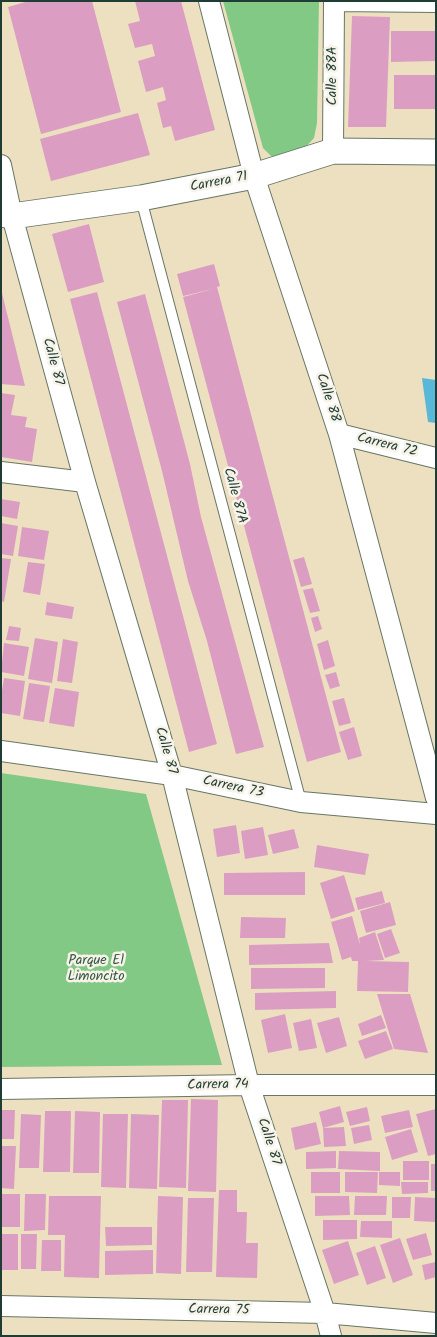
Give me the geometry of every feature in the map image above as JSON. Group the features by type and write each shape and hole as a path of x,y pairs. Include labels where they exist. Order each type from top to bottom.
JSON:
{"street":[{"name":"Calle 88","path":"209,1 254,176 339,434 436,798"},
{"path":"334,1 436,2"},
{"name":"Calle 88A","path":"334,1 334,151"},
{"name":"Carrera 71","path":"7,215 141,198 254,176 334,151 436,152"},
{"name":"Calle 87","path":"1,165 7,215 172,775 249,1085 331,1336"},
{"name":"Carrera 72","path":"339,434 436,458"},
{"path":"1,472 85,482"},
{"name":"Carrera 73","path":"1,751 172,775 300,802 436,814"},
{"name":"Carrera 74","path":"1,1089 249,1085 436,1085"},
{"name":"Carrera 75","path":"1,1306 325,1313 436,1323"}],"lane":[{"name":"Calle 87A","path":"141,198 300,802"}],"green space":[{"path":"223,1 319,1 317,123 314,138 303,150 286,156 271,156 263,148"},
{"name":"Parque El Limoncito","path":"1,773 146,794 222,1065 1,1067"}],"water":[{"path":"422,378 436,380 436,423 428,422"}],"building":[{"path":"29,1 92,1 121,112 41,134 8,7"},
{"path":"135,1 181,1 215,130 175,141 171,126 163,128 157,103 166,100 163,87 146,92 138,61 155,56 152,44 135,48 128,24 140,21"},
{"path":"352,16 390,17 386,127 348,127"},
{"path":"391,31 436,31 436,61 391,62"},
{"path":"394,75 436,75 436,109 394,109"},
{"path":"138,113 150,155 51,181 40,139"},
{"path":"89,224 104,282 68,292 52,234"},
{"path":"214,264 220,286 217,287 341,752 307,762 183,297 213,289 183,296 177,274"},
{"path":"97,292 217,744 189,752 70,299"},
{"path":"2,293 25,386 1,384"},
{"path":"145,294 190,464 201,517 264,747 236,754 207,641 188,581 162,471 117,302"},
{"path":"1,393 15,395 11,415 27,417 25,427 37,429 32,462 1,457"},
{"path":"1,499 20,502 17,519 1,516"},
{"path":"1,523 18,526 13,556 1,554"},
{"path":"22,527 49,531 44,560 18,556"},
{"path":"304,557 312,584 301,587 293,560"},
{"path":"1,558 11,559 4,602 1,601"},
{"path":"28,562 45,564 40,595 23,592"},
{"path":"313,588 320,611 310,613 303,590"},
{"path":"47,602 74,607 72,619 45,615"},
{"path":"318,616 322,629 315,632 311,618"},
{"path":"9,626 21,628 19,641 6,640"},
{"path":"35,638 58,642 52,683 28,679"},
{"path":"63,639 78,642 72,683 57,681"},
{"path":"328,640 335,666 324,670 317,644"},
{"path":"4,643 29,647 24,676 1,672"},
{"path":"336,672 340,686 330,689 325,675"},
{"path":"4,678 25,681 20,716 1,713"},
{"path":"29,683 50,686 44,722 23,719"},
{"path":"55,688 79,692 74,727 49,723"},
{"path":"344,698 351,723 339,726 332,701"},
{"path":"354,727 362,756 348,760 339,732"},
{"path":"236,825 240,853 217,857 213,829"},
{"path":"263,827 268,855 245,859 241,831"},
{"path":"294,829 299,848 273,854 268,835"},
{"path":"317,845 369,854 365,875 314,867"},
{"path":"305,872 305,895 224,895 224,873"},
{"path":"344,875 355,911 331,919 320,883"},
{"path":"382,891 385,903 358,910 355,898"},
{"path":"390,902 396,925 366,933 360,911"},
{"path":"352,916 360,945 359,938 375,932 384,960 366,961 409,962 408,992 357,991 358,961 352,961 351,957 342,960 331,922"},
{"path":"241,917 286,918 285,938 240,938"},
{"path":"391,929 400,953 385,958 377,934"},
{"path":"329,943 333,963 249,965 249,945"},
{"path":"251,968 325,968 325,988 251,989"},
{"path":"336,991 336,1008 255,1010 255,993"},
{"path":"377,994 410,994 428,1053 394,1049"},
{"path":"285,1014 292,1048 268,1053 261,1020"},
{"path":"381,1015 386,1028 362,1036 358,1024"},
{"path":"339,1017 347,1046 326,1053 317,1023"},
{"path":"311,1019 317,1048 299,1051 293,1023"},
{"path":"386,1031 393,1049 365,1059 358,1041"},
{"path":"191,1099 218,1100 216,1192 188,1191"},
{"path":"162,1100 188,1100 186,1188 159,1187"},
{"path":"340,1106 344,1122 323,1128 319,1112"},
{"path":"367,1107 370,1121 350,1126 346,1112"},
{"path":"436,1109 436,1154 428,1156 416,1114"},
{"path":"1,1110 15,1110 14,1139 1,1139"},
{"path":"409,1110 413,1127 385,1133 381,1116"},
{"path":"45,1111 71,1111 70,1172 43,1172"},
{"path":"75,1111 100,1112 99,1173 73,1173"},
{"path":"21,1114 41,1115 39,1168 19,1168"},
{"path":"103,1114 128,1114 126,1188 101,1187"},
{"path":"131,1114 159,1115 157,1189 129,1188"},
{"path":"316,1122 321,1144 295,1150 291,1128"},
{"path":"369,1125 372,1140 354,1144 351,1128"},
{"path":"344,1127 346,1146 324,1147 323,1128"},
{"path":"411,1129 418,1152 392,1160 385,1137"},
{"path":"1,1146 16,1146 14,1189 1,1188"},
{"path":"336,1151 336,1168 306,1169 306,1152"},
{"path":"339,1151 380,1152 380,1171 338,1169"},
{"path":"403,1161 429,1161 429,1180 403,1180"},
{"path":"431,1164 436,1164 436,1191 431,1191"},
{"path":"311,1172 340,1172 340,1193 311,1193"},
{"path":"345,1172 378,1172 377,1193 345,1192"},
{"path":"379,1172 400,1172 400,1186 379,1185"},
{"path":"401,1182 428,1182 428,1193 402,1194"},
{"path":"219,1190 237,1190 237,1212 247,1212 246,1243 258,1243 257,1278 216,1277"},
{"path":"1,1194 20,1194 20,1227 1,1227"},
{"path":"25,1194 46,1194 45,1230 24,1231"},
{"path":"49,1196 101,1196 99,1278 64,1277 65,1235 48,1235"},
{"path":"158,1196 183,1197 181,1274 156,1273"},
{"path":"315,1196 349,1196 350,1215 315,1216"},
{"path":"355,1196 387,1196 386,1215 354,1215"},
{"path":"392,1197 411,1197 410,1218 392,1218"},
{"path":"415,1197 436,1198 436,1222 414,1221"},
{"path":"188,1198 214,1198 212,1272 186,1272"},
{"path":"323,1220 357,1220 357,1239 323,1240"},
{"path":"361,1221 392,1221 392,1238 360,1237"},
{"path":"105,1227 152,1227 152,1245 106,1246"},
{"path":"426,1233 432,1255 413,1260 406,1239"},
{"path":"1,1234 18,1234 18,1270 1,1270"},
{"path":"21,1234 37,1234 36,1269 21,1269"},
{"path":"400,1238 413,1275 393,1283 380,1245"},
{"path":"42,1240 61,1240 61,1271 41,1271"},
{"path":"348,1241 359,1275 334,1284 322,1250"},
{"path":"375,1246 386,1278 367,1285 356,1253"},
{"path":"153,1250 153,1274 105,1275 105,1251"},
{"path":"436,1262 436,1277 425,1280 422,1265"}]}
